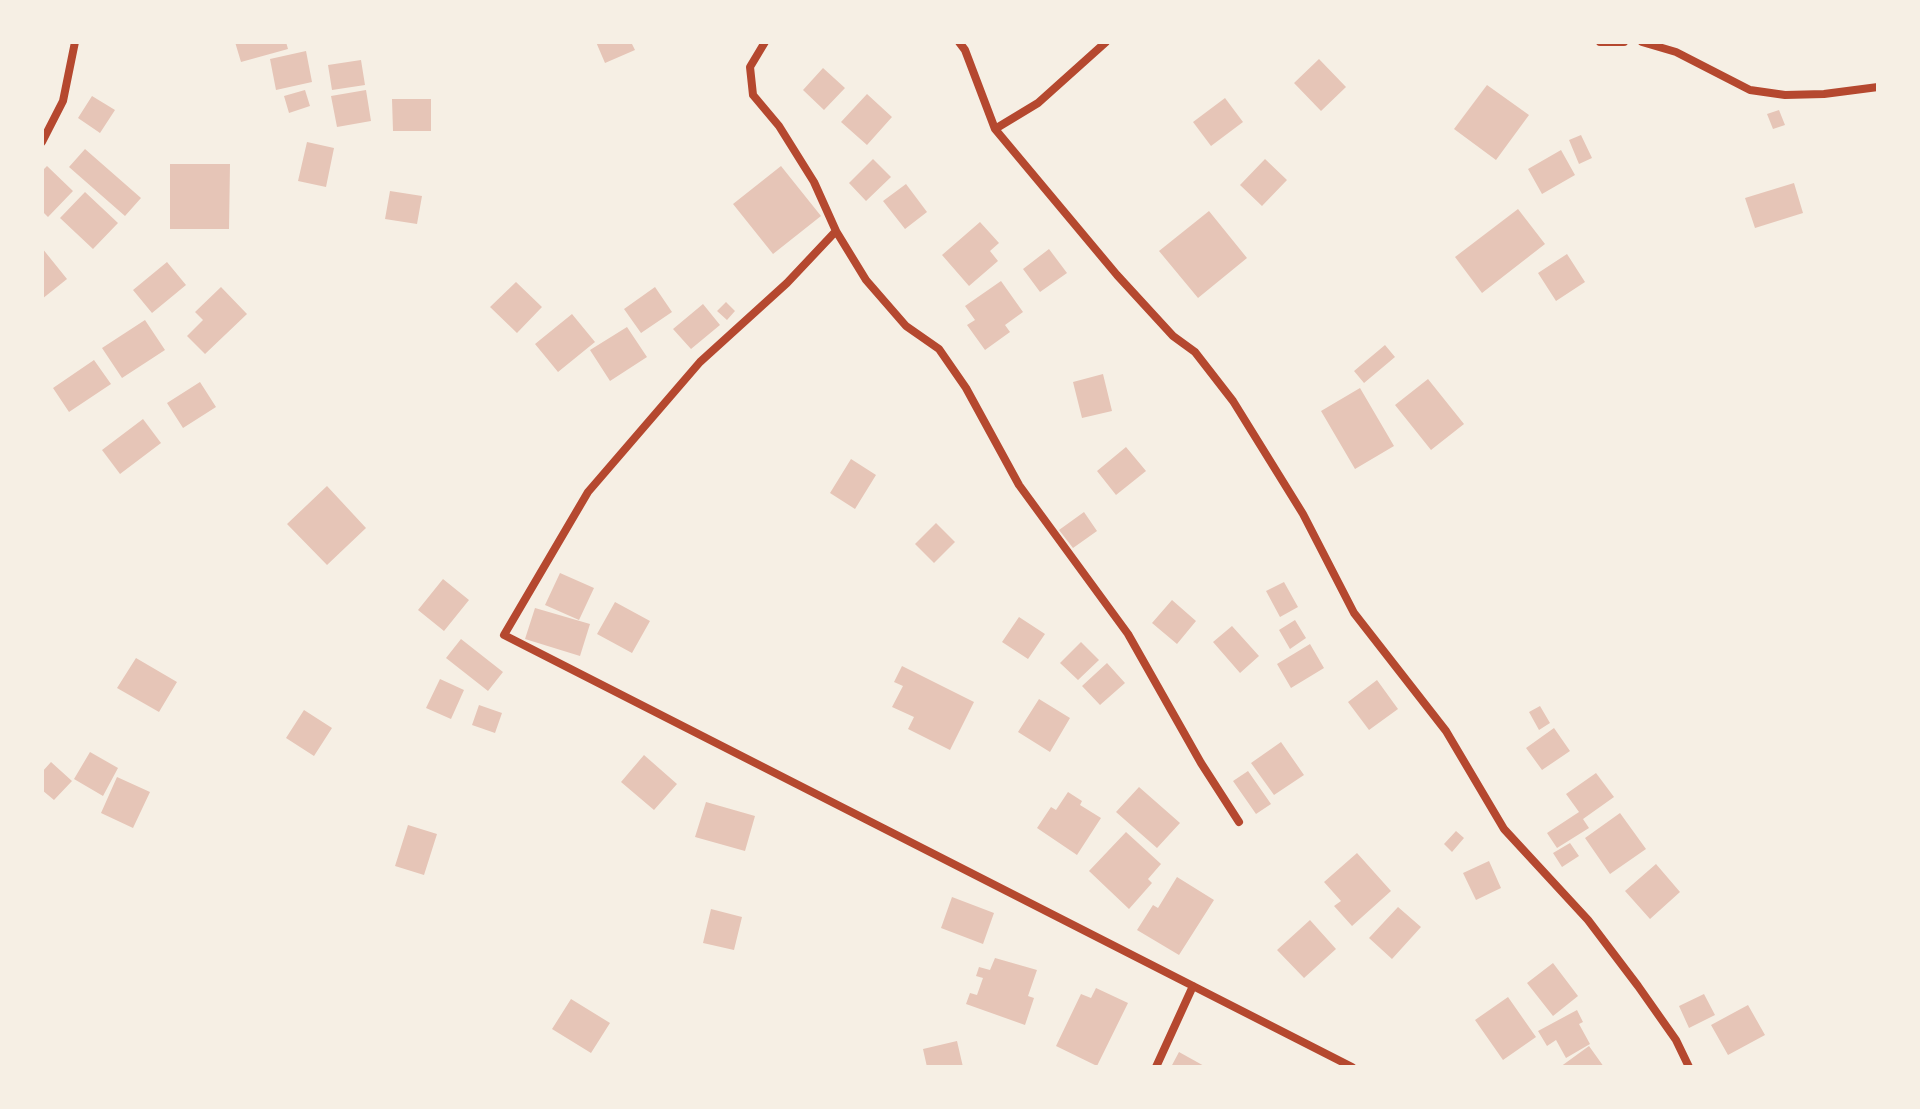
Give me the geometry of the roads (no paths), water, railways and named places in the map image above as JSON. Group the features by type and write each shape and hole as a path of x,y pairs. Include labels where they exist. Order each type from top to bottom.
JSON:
{"street":[{"path":"42,142 63,101 75,42"},
{"path":"765,42 750,67 753,95 779,126 814,182 836,231 866,280 906,326 939,349 966,388 1019,485 1128,634 1201,763 1239,822"},
{"path":"959,42 965,50 995,129 1117,275 1173,336 1195,352 1233,401 1303,514 1354,613 1446,731 1504,829 1588,920 1676,1040 1689,1067"},
{"path":"995,129 1038,103 1106,42"},
{"path":"1600,42 1624,42"},
{"path":"1642,42 1676,52 1750,90 1785,95 1878,87"},
{"path":"836,231 787,283 700,362 588,492 504,635 1352,1067"},
{"path":"1156,1067 1193,986"}]}
